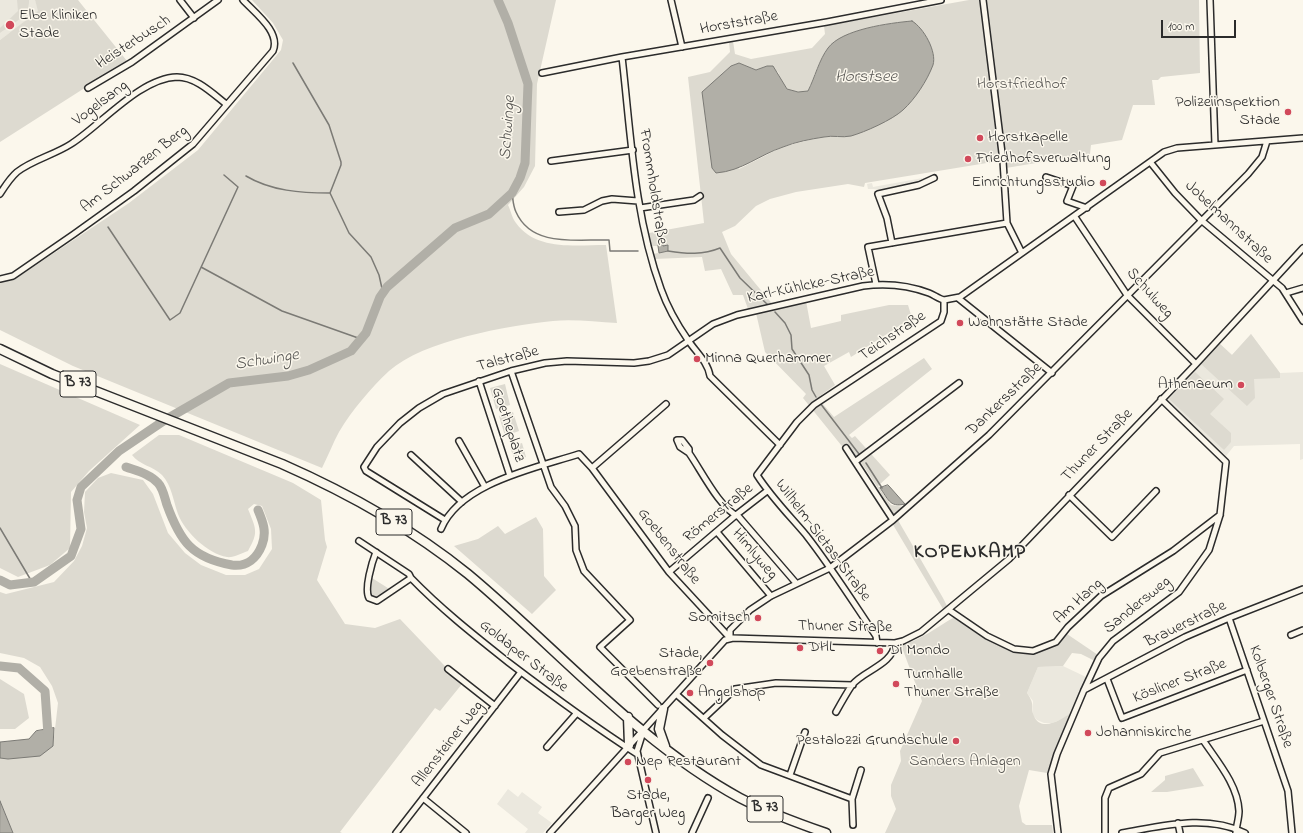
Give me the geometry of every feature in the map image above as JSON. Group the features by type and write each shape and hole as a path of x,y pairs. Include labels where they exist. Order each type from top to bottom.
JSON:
{"main road":[{"name":"B 73","path":"0,349 52,374 177,422 312,478 368,506 411,532 485,588 628,717 667,749 739,797 775,814 826,833"},
{"path":"660,707 659,729 667,749"},
{"path":"628,717 628,746"}],"street":[{"name":"Heisterbusch","path":"180,0 194,18"},
{"name":"Heisterbusch","path":"88,88 132,62 218,0"},
{"name":"Am Schwarzen Berg","path":"0,278 13,276 134,191 193,144 273,51 275,45 274,35 243,0"},
{"path":"671,0 682,47"},
{"name":"Horststraße","path":"542,74 622,57 842,20 941,0"},
{"path":"983,0 1003,161 1007,223 1022,253"},
{"path":"1210,0 1215,145"},
{"name":"Frommholdstraße","path":"622,57 638,201 646,244 661,290 688,340 709,370 710,376 780,445"},
{"name":"Vogelsang","path":"0,194 17,172 72,143 143,89 163,78 178,77 191,79 204,86 226,104"},
{"path":"944,300 958,298 1075,217 1151,163 1164,152 1177,148 1303,138"},
{"name":"Dankersstraße","path":"730,638 730,630 750,610 771,596 830,568 893,520 989,435 1052,373 1262,157 1267,141"},
{"path":"551,161 633,150"},
{"name":"Jobelmannstraße","path":"1151,163 1175,193 1201,220 1286,293 1302,320"},
{"path":"1046,177 1073,186 1067,201 1087,208"},
{"path":"892,243 878,194 919,185 934,178"},
{"path":"640,208 694,200 700,196"},
{"path":"559,212 584,210 602,201 638,201"},
{"name":"Schulweg","path":"1075,217 1127,295 1196,364"},
{"path":"876,284 868,247 1007,223"},
{"name":"Thuner Straße","path":"730,638 895,643 903,641 920,632 949,610 1010,558 1068,495 1196,364 1303,248"},
{"name":"Karl-Kühlcke-Straße","path":"688,340 713,324 737,315 876,284 884,283 906,286 929,293 944,300"},
{"path":"1286,293 1303,288"},
{"path":"958,298 1052,373"},
{"name":"Teichstraße","path":"757,475 797,422 814,405 941,321 944,312 944,300"},
{"name":"Talstraße","path":"445,520 364,469 377,447 400,423 419,408 443,394 479,381 545,363 567,361 649,362 668,355 688,340"},
{"name":"Goetheplatz","path":"511,372 542,466 551,487 565,506 575,526 576,550 584,571 630,620 600,647 660,707"},
{"name":"Goetheplatz","path":"479,381 510,476"},
{"path":"856,461 959,383"},
{"name":"Sandersweg","path":"1058,833 1051,774 1057,754 1098,660 1113,641 1179,592 1209,550 1220,515 1226,462 1161,400"},
{"path":"592,468 666,404"},
{"path":"459,441 485,487"},
{"path":"846,448 856,461 893,520"},
{"path":"689,453 721,500 739,517 796,583"},
{"name":"Goebenstraße","path":"542,466 579,454 592,468 669,572 730,638"},
{"path":"410,455 462,502"},
{"path":"441,529 445,520 462,502 485,487 510,476 542,466"},
{"name":"Wilhelm-Sietas-Straße","path":"757,475 768,491 805,535 830,568 876,636 878,643"},
{"name":"Römerstraße","path":"669,572 736,515 768,491"},
{"path":"1068,495 1112,537 1156,491"},
{"name":"Am Hang","path":"949,610 987,636 1014,649 1033,651 1056,642 1068,627 1101,596 1173,551 1220,515"},
{"name":"Himlyweg","path":"717,532 771,596"},
{"name":"Goldaper Straße","path":"359,541 409,574 434,602 521,672 576,714 628,746 637,754"},
{"path":"376,552 372,561 367,592 369,598 377,601 381,600 411,578"},
{"name":"Brauerstraße","path":"1084,690 1185,638 1229,618 1303,589"},
{"name":"Kolberger Straße","path":"1229,618 1288,791 1292,833"},
{"path":"1291,634 1303,630"},
{"path":"656,833 637,749 644,731 660,707 676,694 725,640 730,638"},
{"path":"836,712 853,685 889,657 894,649 895,643"},
{"path":"448,669 495,706"},
{"name":"Kösliner Straße","path":"1107,679 1122,718 1247,670"},
{"name":"Allensteiner Weg","path":"396,833 521,672"},
{"path":"704,718 735,689 776,683 853,685"},
{"path":"676,694 722,735 761,765 852,799"},
{"path":"547,746 576,714"},
{"path":"1105,833 1105,798 1109,788 1142,774 1160,753 1264,721"},
{"path":"550,833 628,746 644,731"},
{"path":"790,775 806,732"},
{"path":"1203,740 1226,774 1236,795 1239,812 1236,831"},
{"path":"853,824 852,799 861,770"},
{"path":"423,798 466,833"},
{"path":"692,833 708,798"},
{"path":"1178,823 1180,833"},
{"path":"1122,833 1148,831 1178,823 1208,823 1245,833"}],"shaded area":[{"name":"Elbe Kliniken Stade","path":"0,0 35,0 39,11 0,40"},
{"path":"934,176 919,184 882,191 868,189 867,184 872,183 873,187"},
{"name":"Athenaeum","path":"1251,334 1280,373 1303,372 1303,459 1300,460 1300,444 1234,446 1226,456 1167,400 1167,397 1219,343 1232,355"},
{"path":"1063,666 1086,677 1072,712 1063,719 1052,723 1044,723 1037,720 1033,715 1033,701 1027,693 1038,667"},
{"path":"508,789 518,797 522,792 542,807 538,813 552,823 543,833 525,833 528,829 497,804"}],"green space":[{"path":"17,0 29,0 27,11 0,33 0,28 18,11"},
{"path":"35,0 78,0 127,61 0,142 0,40 38,11"},
{"path":"252,0 556,0 537,84 535,166 524,187 508,205 516,223 524,232 534,238 557,244 606,245 617,323 569,320 534,323 467,336 423,351 404,360 389,371 356,408 339,432 322,468 73,366 0,330 0,282 15,279 129,203 198,150 281,50 283,40 273,23"},
{"name":"Horstfriedhof","path":"969,0 1199,0 1200,73 1161,77 1158,80 1152,80 1155,105 1133,105 1122,140 1091,145 1090,154 1006,168 1005,160 865,183 864,187 848,184 796,192 770,199 756,206 735,226 722,232 731,254 774,306 748,309 743,295 733,295 721,269 705,271 702,257 654,259 653,254 668,251 668,245 663,246 659,243 659,246 651,246 649,233 704,223 688,77 710,72 730,52 729,42 733,41 735,54 751,59 812,48 825,34 824,26","holes":["912,21 929,74 902,111 877,124 840,137 825,136 782,147 739,169 720,76 731,66 739,63 756,70 767,66 778,72 783,83 788,89 792,91 808,91 822,58 828,48 835,41 844,36 867,28"]},
{"path":"806,301 811,328 841,321 841,315 889,305 908,305 912,318 851,357 849,352 824,366 835,385 820,396 822,403 834,417 924,358 932,369 849,435 852,438 855,436 890,475 878,486 891,505 904,507 895,515 943,598 947,606 943,609 892,523 886,504 868,473 849,447 845,449 841,445 803,398 806,394 765,352 756,313"},
{"path":"1251,334 1280,373 1280,378 1254,379 1255,398 1247,406 1200,363 1219,343 1232,355"},
{"path":"0,364 140,425 89,471 71,492 70,548 50,565 18,577 0,568"},
{"path":"1195,372 1224,399 1210,414 1231,433 1231,442 1224,450 1169,399"},
{"path":"505,384 510,405 496,409 490,388"},
{"path":"513,412 519,431 505,436 499,416"},
{"path":"159,435 179,435 293,483 321,500 327,547 317,580 345,624 375,628 400,619 462,684 440,711 435,708 340,832 342,833 13,833 0,801 0,758 8,759 53,746 58,703 52,686 40,667 24,658 0,653 0,592 6,594 54,582 74,561 82,546 87,528 84,512 85,492 98,478 111,473 143,480 153,494 168,533 185,553 201,565 226,575 245,575 259,569 272,549 271,529 262,506 254,504 248,509 253,521 255,535 248,551 232,557 220,555 205,547 192,535 181,521 170,488 162,475 138,461 132,455"},
{"path":"522,443 526,457 515,461 510,447"},
{"path":"536,517 543,529 544,576 556,590 532,614 454,546 478,539 498,526 505,534"},
{"path":"372,578 391,590 377,599 371,598 369,591"},
{"name":"Sanders Anlagen","path":"955,617 982,635 1010,650 1025,653 1039,652 1053,646 1067,634 1098,655 1095,661 1081,654 1072,653 1063,666 1038,667 1027,693 1032,704 1034,716 1037,721 1042,724 1058,721 1072,712 1047,773 1029,770 1019,806 1022,822 1026,825 1052,825 1053,833 885,833 896,809 891,796 891,785 901,761 900,751 922,701 901,645 922,637"},
{"path":"0,679 24,694 29,718 15,729 0,729"},
{"path":"1193,768 1204,786 1167,792 1151,792 1165,780 1165,776"}],"water":[{"name":"Horstsee","path":"912,21 917,24 925,35 931,47 934,60 924,83 916,95 898,114 878,125 851,136 827,136 793,144 774,150 742,166 725,172 716,173 712,168 702,92 731,66 739,63 756,70 767,66 773,66 787,89 798,92 808,91 822,58 828,48 835,41 844,36 867,28"},
{"path":"659,243 663,243 663,246 668,245 668,251 659,253"},
{"path":"888,485 905,504 895,505 890,501 880,488"},
{"path":"54,728 53,746 40,756 8,759 0,758 0,742 29,739 36,731"},
{"path":"0,801 13,833 0,833"}],"waterway":[{"name":"Schwinge","path":"0,580 10,585 34,582 71,556 81,529 77,500 81,487 119,451 165,420 229,383 288,376 309,370 351,351 366,333 380,297 387,287 455,228 489,214 512,193 520,178 525,163 528,84 508,23 498,0"},
{"path":"293,63 329,125 341,162 330,193 349,233 371,257 379,275 383,293"},
{"path":"108,227 170,320 180,313 238,187 224,175"},
{"path":"246,176 276,188 330,193"},
{"path":"512,193 516,212 523,223 533,231 556,239 609,240 610,251 638,251"},
{"path":"668,251 695,253 707,252 720,248 740,278 768,305"},
{"path":"201,267 282,311 361,339"},
{"path":"775,312 785,323 791,335 792,349 809,375 812,390 816,397"},
{"path":"820,403 859,454"},
{"path":"866,463 882,488"},
{"path":"126,467 147,475 160,485 177,529 189,546 207,558 218,562 232,565 242,565 254,558 260,550 264,536 263,523 258,510"},
{"path":"0,528 32,582"},
{"name":"Schwinge","path":"0,666 19,668 45,691 48,735 43,739"}],"place":[{"name":"Elbe Kliniken Stade","path":"10,25"},
{"name":"Polizeiinspektion Stade","path":"1288,112"},
{"name":"Horstkapelle","path":"980,138"},
{"name":"Friedhofsverwaltung","path":"968,159"},
{"name":"Einrichtungsstudio","path":"1103,183"},
{"name":"Wohnstätte Stade","path":"960,323"},
{"name":"Minna Querhammer","path":"697,359"},
{"name":"Athenaeum","path":"1241,385"},
{"name":"Somitsch","path":"758,618"},
{"name":"DHL","path":"800,648"},
{"name":"Di Mondo","path":"880,651"},
{"name":"Stade, Goebenstraße","path":"710,663"},
{"name":"Turnhalle Thuner Straße","path":"896,684"},
{"name":"Angelshop","path":"690,693"},
{"name":"Johanniskirche","path":"1088,733"},
{"name":"Pestalozzi Grundschule","path":"956,741"},
{"name":"Nep Restaurant","path":"628,762"},
{"name":"Stade, Barger Weg","path":"648,780"}],"district":[{"name":"KOPENKAMP","path":"970,554"}]}
